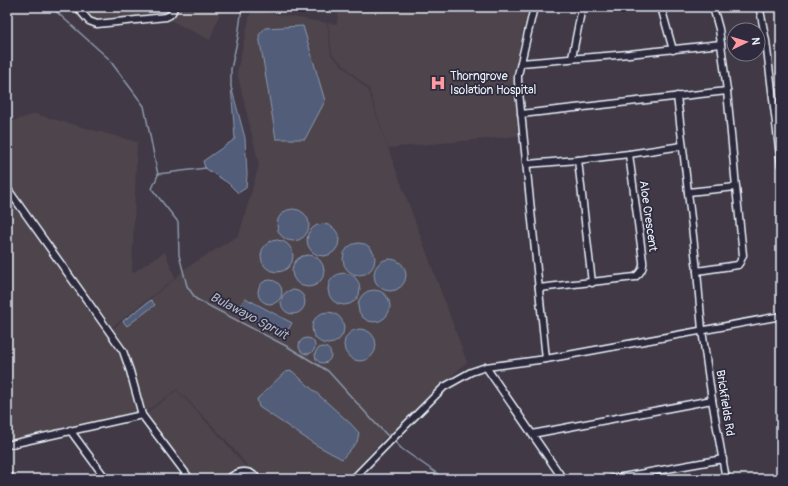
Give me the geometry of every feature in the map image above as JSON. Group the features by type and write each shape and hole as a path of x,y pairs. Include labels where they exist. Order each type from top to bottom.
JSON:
{"street":[{"path":"77,7 89,21 97,24 166,17 171,14 174,7"},
{"path":"534,7 518,82 546,359"},
{"path":"572,58 582,7"},
{"path":"661,7 673,50"},
{"path":"697,271 738,265 742,260 743,251 727,91 719,29 713,7"},
{"path":"759,7 769,60 781,165"},
{"path":"521,63 673,50 721,44"},
{"path":"521,114 727,91"},
{"name":"Brickfields Rd","path":"677,96 697,271 702,330 712,400 726,479"},
{"path":"527,164 578,160 682,146"},
{"name":"Aloe Crescent","path":"539,288 635,277 639,274 644,266 628,154"},
{"path":"578,160 592,283"},
{"path":"688,192 736,187"},
{"path":"7,188 123,351 128,363 142,415 190,479"},
{"path":"353,479 444,387 471,372 486,367 546,359 781,316"},
{"path":"486,367 564,479"},
{"path":"532,434 712,400"},
{"path":"7,445 142,415"},
{"path":"70,430 106,479"},
{"path":"611,479 723,459"},
{"path":"228,479 234,475 245,472 250,473 258,479"},
{"path":"7,475 10,479"}],"shaded area":[{"path":"70,7 222,7 210,40 170,20 93,29 81,21"},
{"name":"Thorngrove Isolation Hospital","path":"339,7 528,7 513,76 518,136 388,148 369,89 332,54 328,23 337,24"},
{"path":"251,10 327,23 331,55 368,90 467,362 385,437 347,479 261,479 177,389 144,413 130,363 111,330 176,278 186,268 239,235 259,165 237,72"},
{"path":"35,114 137,142 132,273 165,252 175,278 106,332 124,358 141,414 7,444 7,123"},
{"path":"177,390 224,441 256,479 190,479 144,415"}],"water":[{"path":"303,26 325,101 305,139 276,139 259,35 265,28"},
{"path":"231,86 245,138 247,174 246,188 238,193 228,183 205,168 203,161 235,139"},
{"path":"296,209 302,211 307,216 309,225 307,234 302,239 290,241 284,239 279,234 277,222 279,216 284,211"},
{"path":"326,224 332,226 337,231 339,240 337,249 332,254 320,256 314,254 309,249 307,237 309,231 314,226"},
{"path":"280,240 286,242 291,247 293,256 291,265 286,270 274,272 268,270 263,265 261,253 263,247 268,242"},
{"path":"362,243 368,245 373,250 375,259 373,268 368,273 356,275 350,273 345,268 343,256 345,250 350,245"},
{"path":"311,255 317,257 322,262 324,271 322,280 317,285 305,287 299,285 294,280 292,268 294,262 299,257"},
{"path":"393,259 399,261 404,266 406,275 404,284 399,289 387,291 381,289 376,284 374,272 376,266 381,261"},
{"path":"347,273 353,275 358,280 360,289 358,298 353,303 341,305 335,303 330,298 328,286 330,280 335,275"},
{"path":"270,280 278,284 282,292 278,300 270,304 262,300 258,292 262,284"},
{"path":"293,290 301,294 305,302 301,310 293,314 285,310 281,302 285,294"},
{"path":"377,290 383,292 388,297 390,306 388,315 383,320 371,322 365,320 360,315 358,303 360,297 365,292"},
{"path":"245,298 292,323 285,335 238,311"},
{"path":"151,300 155,305 127,326 123,321"},
{"path":"331,312 337,314 342,319 344,328 342,337 337,342 325,344 319,342 314,337 312,325 314,319 319,314"},
{"path":"363,329 369,331 374,336 376,345 374,354 369,359 357,361 351,359 346,354 344,342 346,336 351,331"},
{"path":"307,338 313,340 315,346 313,352 307,354 301,352 299,346 301,340"},
{"path":"323,347 329,349 331,355 329,361 323,363 317,361 315,355 317,349"},
{"path":"292,371 359,433 357,442 342,459 316,445 259,407 257,399 285,372"}],"waterway":[{"name":"Bulawayo Spruit","path":"51,7 108,58 144,106 158,175 152,189 178,222 179,255 187,286 196,299 288,347 328,371 390,438"},
{"path":"231,86 231,69 238,37 242,7"},
{"path":"158,174 206,168"},
{"name":"Bulawayo Spruit","path":"393,440 402,449 445,479"}],"place":[{"name":"Thorngrove Isolation Hospital","path":"438,83"}]}
